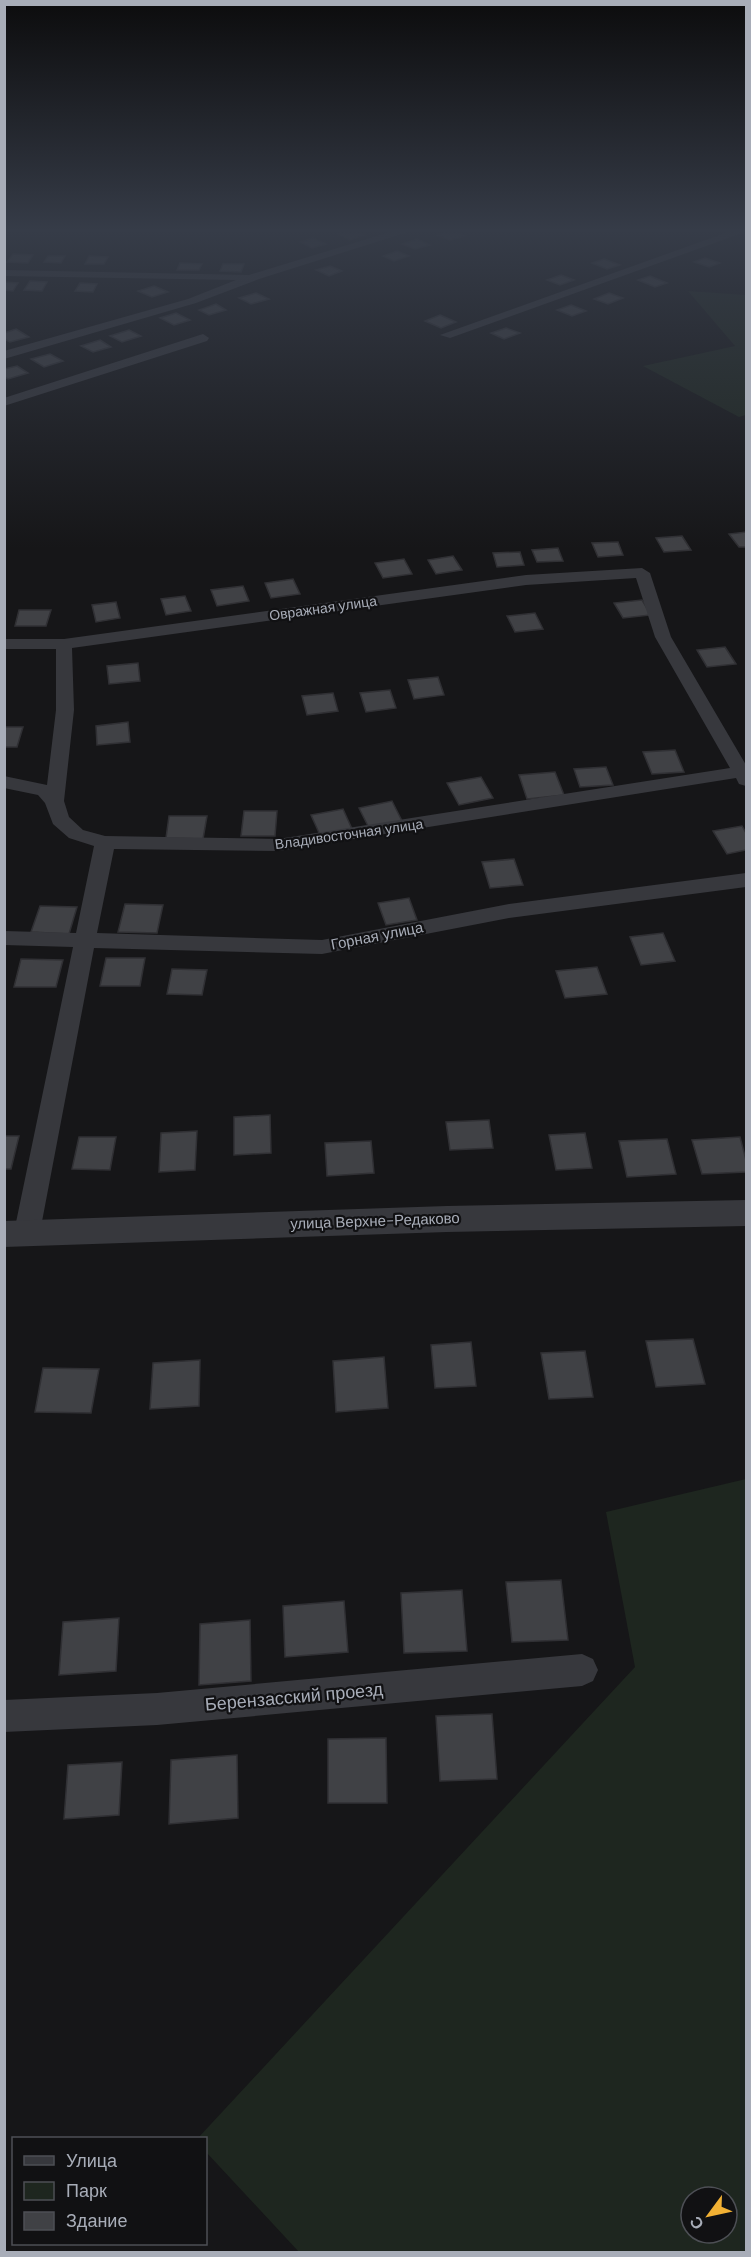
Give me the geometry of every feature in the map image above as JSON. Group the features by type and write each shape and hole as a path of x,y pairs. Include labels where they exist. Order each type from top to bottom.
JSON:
{"street":[{"path":"4,355 67,337"},
{"path":"4,402 203,338"},
{"name":"Овражная улица","path":"4,644 64,644 526,580 642,573 663,637 745,774"},
{"path":"54,801 65,710 64,644"},
{"name":"Владивосточная улица","path":"54,801 60,820 75,834 105,842 278,845 745,774"},
{"path":"4,782 44,790 54,801"},
{"path":"16,1233 86,941 105,842"},
{"name":"Горная улица","path":"4,938 322,946 509,911 747,880"},
{"name":"улица Верхне-Редаково","path":"16,1233 435,1219 747,1213"},
{"name":"Берензасский проезд","path":"4,1716 157,1710 582,1670"}],"green space":[{"path":"728,337 746,337 746,415 739,417 643,366 735,346"},
{"path":"746,1479 746,2252 299,2252 207,2153 207,2137 199,2137 635,1667 606,1512"}],"building":[{"path":"4,337 28,337 10,342"},
{"path":"113,337 137,337 122,342"},
{"path":"100,340 111,347 93,352 81,346"},
{"path":"50,354 63,361 44,367 31,359"},
{"path":"17,366 28,373 8,379 4,377 4,369"},
{"path":"746,532 746,547 739,547 729,534"},
{"path":"682,536 691,550 664,552 656,538"},
{"path":"618,542 623,555 598,557 592,543"},
{"path":"558,548 563,561 537,562 532,550"},
{"path":"520,552 524,565 497,567 493,553"},
{"path":"453,556 462,570 436,574 428,560"},
{"path":"404,559 412,574 383,578 375,563"},
{"path":"293,579 300,594 271,598 265,583"},
{"path":"243,586 249,601 217,606 211,590"},
{"path":"185,596 191,611 166,615 161,599"},
{"path":"642,600 651,615 623,618 614,603"},
{"path":"116,602 120,618 96,622 92,605"},
{"path":"19,610 51,610 46,626 15,626"},
{"path":"535,613 543,629 515,632 507,616"},
{"path":"725,647 736,664 707,667 697,650"},
{"path":"138,663 140,681 109,684 107,666"},
{"path":"438,677 444,695 414,699 408,680"},
{"path":"390,690 396,708 366,712 360,693"},
{"path":"333,693 338,711 307,715 302,696"},
{"path":"128,722 130,742 97,745 96,726"},
{"path":"4,727 23,727 17,747 4,747"},
{"path":"675,750 684,772 652,774 643,752"},
{"path":"606,767 613,785 580,787 574,769"},
{"path":"555,772 564,795 527,799 519,775"},
{"path":"481,777 493,798 459,805 447,783"},
{"path":"392,801 402,821 369,828 359,808"},
{"path":"343,809 352,829 320,835 311,815"},
{"path":"244,811 277,811 275,836 241,836"},
{"path":"169,816 207,816 203,839 166,838"},
{"path":"742,826 746,833 746,850 727,854 713,831"},
{"path":"514,859 523,885 490,888 482,862"},
{"path":"409,898 417,920 386,925 378,903"},
{"path":"125,904 163,905 157,933 118,932"},
{"path":"40,906 77,907 69,934 31,932"},
{"path":"663,933 675,961 641,965 630,937"},
{"path":"106,958 145,958 140,986 100,986"},
{"path":"21,959 63,960 56,987 14,987"},
{"path":"597,967 607,994 565,998 556,971"},
{"path":"172,969 207,970 202,995 167,994"},
{"path":"270,1115 271,1153 234,1155 234,1117"},
{"path":"489,1120 493,1148 450,1150 446,1122"},
{"path":"197,1131 195,1170 159,1172 161,1133"},
{"path":"585,1133 592,1168 556,1170 549,1135"},
{"path":"4,1136 19,1136 11,1169 4,1169"},
{"path":"79,1137 116,1137 110,1170 72,1169"},
{"path":"740,1137 746,1160 746,1172 702,1174 692,1140"},
{"path":"667,1139 676,1174 627,1177 619,1141"},
{"path":"371,1141 374,1173 327,1176 325,1143"},
{"path":"693,1339 705,1384 656,1387 646,1341"},
{"path":"471,1342 476,1386 435,1388 431,1345"},
{"path":"585,1351 593,1397 549,1399 541,1353"},
{"path":"384,1357 388,1408 336,1412 333,1361"},
{"path":"200,1360 199,1406 150,1409 153,1363"},
{"path":"43,1368 99,1369 91,1413 35,1412"},
{"path":"561,1580 568,1640 512,1642 506,1582"},
{"path":"462,1590 467,1651 404,1653 401,1593"},
{"path":"344,1601 348,1652 285,1657 283,1606"},
{"path":"119,1618 116,1671 59,1675 63,1622"},
{"path":"250,1620 251,1681 199,1685 200,1624"},
{"path":"492,1714 497,1779 440,1781 436,1716"},
{"path":"386,1738 387,1803 328,1803 328,1739"},
{"path":"237,1755 238,1818 169,1824 171,1760"},
{"path":"122,1762 119,1815 64,1819 68,1765"}]}
